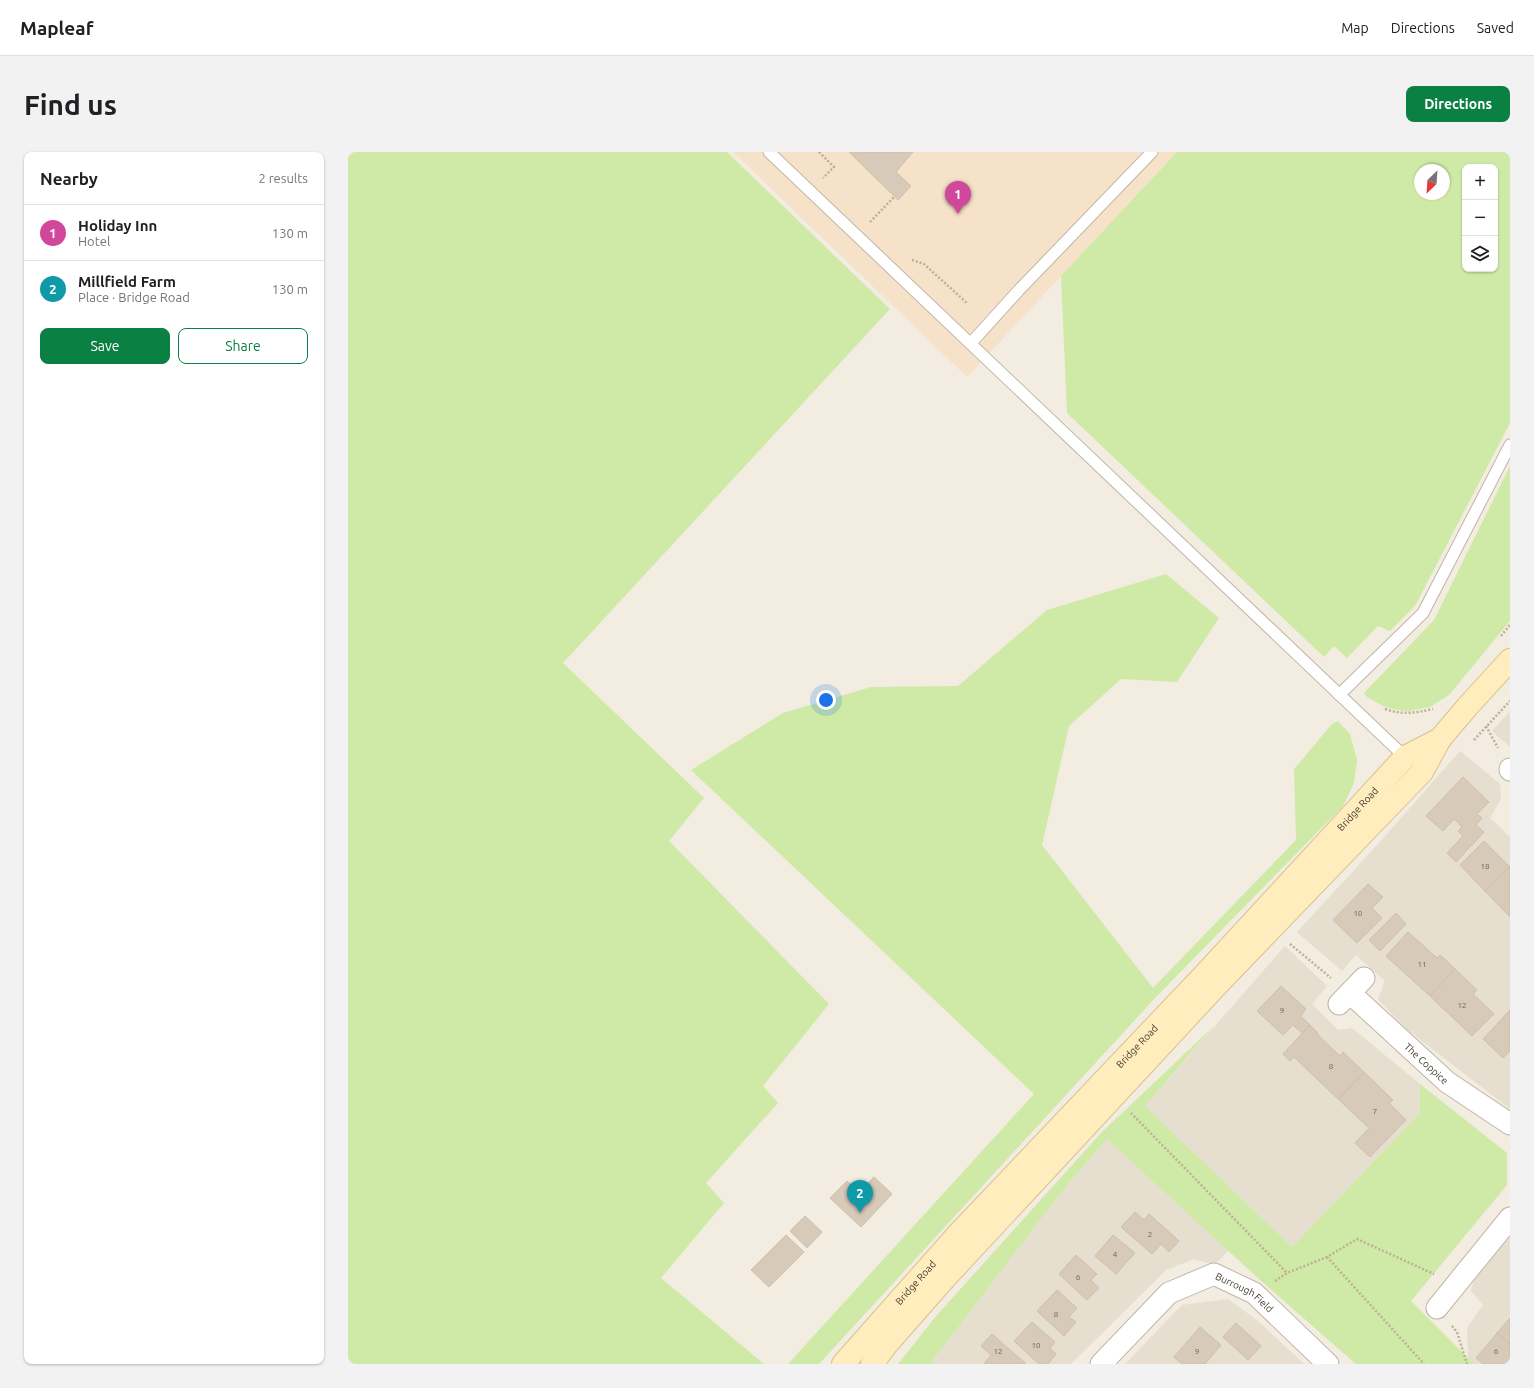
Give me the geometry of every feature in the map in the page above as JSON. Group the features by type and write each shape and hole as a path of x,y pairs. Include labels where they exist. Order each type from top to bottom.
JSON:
{"main road":[{"name":"Bridge Road","path":"872,1364 887,1344 946,1278 1152,1054 1422,772 1440,739 1510,660"},
{"name":"Bridge Road","path":"843,1364 959,1233 1204,975 1405,757 1440,739"}],"street":[{"path":"1345,999 1364,978"},
{"name":"The Coppice","path":"1345,999 1447,1082 1510,1124"},
{"path":"1437,1308 1510,1218"},
{"name":"Burrough Field","path":"1101,1364 1169,1293 1214,1274 1254,1293 1328,1364"}],"lane":[{"path":"769,152 1405,757"},
{"path":"971,343 1019,290 1152,152"},
{"path":"1339,695 1423,613 1510,445"}],"path":[{"path":"867,225 895,196"},
{"path":"1486,726 1510,701"},
{"path":"1483,723 1510,770"},
{"path":"1286,940 1345,999"},
{"path":"1128,1110 1287,1273 1326,1257 1356,1239 1457,1284"},
{"path":"1326,1257 1424,1364"},
{"path":"1437,1308 1457,1332 1467,1364"}],"shaded area":[{"path":"733,152 1177,152 967,377"},
{"path":"1510,711 1510,747 1492,731"},
{"path":"1460,751 1500,784 1501,799 1490,818 1510,837 1510,1109 1404,1027 1378,999 1385,981 1356,955 1342,971 1297,932 1379,843"},
{"path":"1285,946 1327,986 1312,1004 1338,1030 1352,1028 1420,1084 1420,1113 1292,1247 1145,1106"},
{"path":"1107,1139 1229,1250 1214,1265 1194,1259 1166,1270 1071,1364 930,1364 1067,1185"},
{"path":"1510,1235 1510,1364 1474,1364 1468,1359 1467,1328 1483,1305 1471,1291 1475,1276"},
{"path":"1228,1299 1258,1321 1304,1364 1125,1364 1182,1305"}],"green space":[{"path":"348,152 727,152 890,309 563,663 704,798 669,841 829,1004 763,1086 778,1103 706,1183 724,1203 661,1278 764,1364 348,1364"},
{"path":"1177,152 1510,152 1510,423 1415,606 1390,631 1378,626 1347,658 1334,646 1324,657 1067,413 1061,276"},
{"path":"1510,466 1510,621 1449,695 1430,707 1409,711 1397,710 1383,706 1367,697 1364,693 1434,620"},
{"path":"1166,574 1219,618 1177,682 1121,679 1069,726 1042,845 1153,988 1296,840 1294,769 1332,724 1338,721 1350,734 1357,760 1354,783 1343,806 1155,998 819,1364 788,1364 1034,1094 691,770 783,713 871,687 958,686 1047,610"},
{"path":"1214,1026 1145,1106 1292,1247 1420,1113 1420,1084 1507,1153 1507,1185 1411,1301 1474,1364 1356,1364 1259,1279 1107,1139 1067,1185 930,1364 898,1364 937,1315 1101,1133"}],"building":[{"path":"849,152 913,152 896,172 911,186 898,200"},
{"path":"1463,777 1489,802 1477,814 1482,818 1476,825 1484,832 1456,862 1447,853 1463,836 1458,831 1462,827 1454,819 1443,831 1426,816"},
{"path":"1484,841 1510,867 1485,891 1460,865"},
{"path":"1510,867 1510,917 1485,891"},
{"path":"1368,884 1383,897 1372,908 1382,918 1357,943 1333,920"},
{"path":"1396,913 1406,924 1380,951 1369,940"},
{"path":"1408,932 1437,958 1440,955 1455,969 1430,996 1386,956"},
{"path":"1455,969 1477,990 1473,994 1494,1014 1472,1036 1430,996"},
{"path":"1281,986 1306,1009 1301,1016 1310,1025 1302,1033 1293,1025 1283,1035 1257,1011"},
{"path":"1510,1010 1510,1051 1503,1058 1483,1039"},
{"path":"1310,1025 1318,1033 1317,1034 1340,1056 1343,1052 1364,1072 1338,1099 1294,1057 1290,1061 1283,1054"},
{"path":"1364,1072 1393,1100 1389,1103 1406,1120 1370,1157 1355,1143 1369,1128 1338,1099"},
{"path":"874,1177 892,1194 861,1227 830,1198 847,1181 859,1192"},
{"path":"1135,1212 1144,1220 1149,1214 1179,1241 1169,1252 1161,1244 1152,1254 1121,1227"},
{"path":"805,1216 822,1232 807,1248 790,1231"},
{"path":"786,1235 804,1252 769,1287 751,1270"},
{"path":"1113,1235 1135,1253 1116,1274 1095,1256"},
{"path":"1076,1255 1097,1274 1091,1280 1099,1288 1087,1300 1059,1274"},
{"path":"1057,1290 1077,1308 1069,1317 1076,1322 1064,1336 1037,1311"},
{"path":"1510,1318 1510,1344 1497,1333"},
{"path":"1032,1322 1055,1342 1050,1348 1056,1354 1048,1364 1039,1364 1014,1341"},
{"path":"1236,1323 1261,1346 1248,1360 1223,1337"},
{"path":"1200,1327 1221,1345 1205,1364 1182,1364 1174,1357"},
{"path":"1497,1333 1510,1344 1510,1364 1483,1364 1476,1358"},
{"path":"992,1334 1026,1364 984,1364 991,1355 981,1346"}],"place":[{"name":"Holiday Inn","path":"958,214"},
{"name":"Millfield Farm","path":"860,1213"}]}
